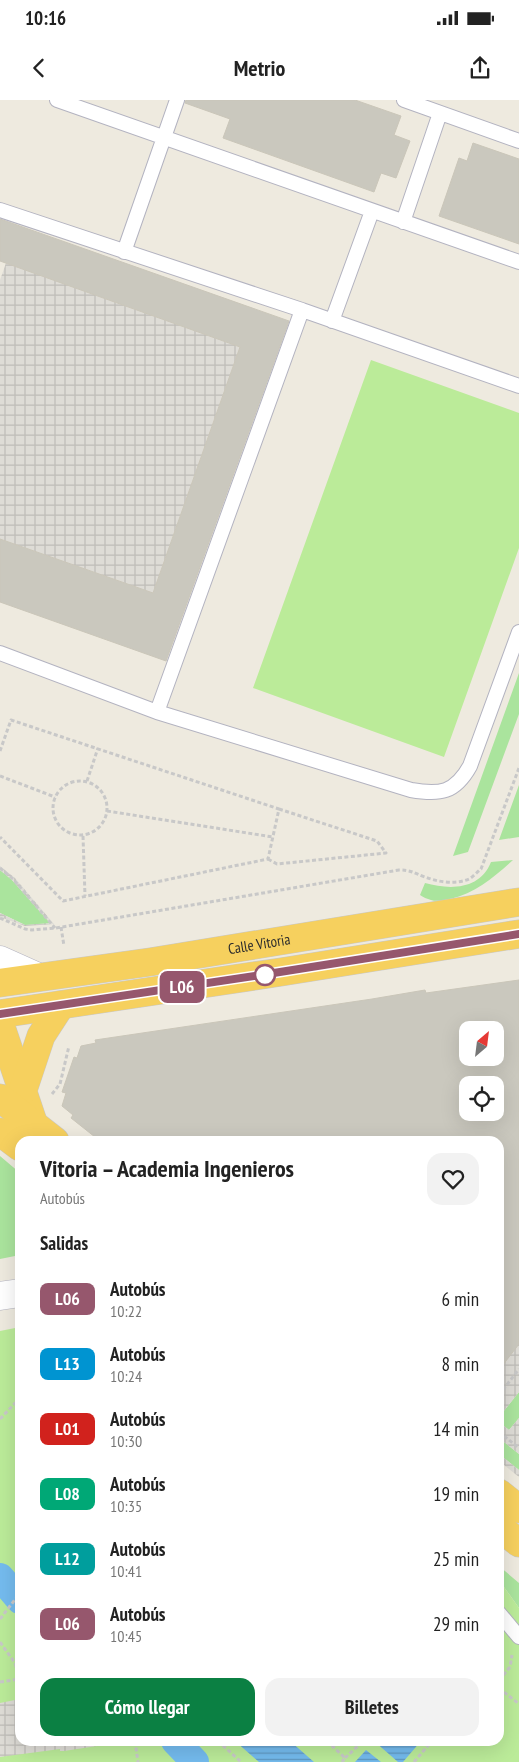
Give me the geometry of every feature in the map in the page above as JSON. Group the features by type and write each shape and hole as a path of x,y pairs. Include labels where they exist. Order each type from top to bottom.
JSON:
{"highway":[{"name":"Calle Vitoria","path":"0,983 150,962 519,902"},
{"name":"Calle Vitoria","path":"0,1014 519,934"},
{"path":"12,1094 41,1036 61,1005"},
{"path":"0,1024 12,1094 35,1136"},
{"path":"0,1132 24,1136"},
{"path":"504,1497 519,1510"},
{"path":"504,1531 519,1543"}],"street":[{"path":"0,960 38,977"},
{"path":"0,1296 15,1293"}],"lane":[{"path":"57,100 519,262"},
{"path":"124,252 177,100"},
{"path":"404,100 519,141"},
{"path":"403,222 440,113"},
{"path":"0,210 302,310 519,386"},
{"path":"332,321 372,211"},
{"path":"157,712 302,310"},
{"path":"0,653 157,712 411,790 432,794 450,789 463,778 470,766 519,632"},
{"path":"504,1622 516,1643"}],"path":[{"path":"0,752 11,720 377,841 386,853 277,864 268,859 63,901 0,837"},
{"path":"87,781 98,748"},
{"path":"0,918 25,929 56,928 399,870 414,871 440,881 452,882 470,879 481,869 519,768"},
{"path":"0,776 55,797"},
{"path":"77,781 87,781 101,790 106,798 107,811 104,823 91,834 83,836 73,835 64,831 54,816 53,806 55,797 60,789 68,784 77,781"},
{"path":"268,859 279,808"},
{"path":"107,811 273,837"},
{"path":"83,836 86,896"},
{"path":"0,868 13,879 56,928"},
{"path":"504,1388 519,1369"},
{"path":"0,1419 15,1403"},
{"path":"504,1436 519,1448"},
{"path":"0,1619 15,1599"},
{"path":"0,1642 15,1663"},
{"path":"504,1674 510,1667 516,1643"},
{"path":"0,1682 15,1681"},
{"path":"504,1692 519,1704"},
{"path":"136,1746 138,1762"},
{"path":"223,1746 241,1762"},
{"path":"333,1746 346,1758"},
{"path":"342,1762 358,1746"},
{"path":"414,1762 428,1746"}],"green space":[{"path":"371,360 519,413 519,548 444,757 253,688"},
{"path":"519,673 519,714 468,852 453,856"},
{"path":"519,785 519,837 499,840"},
{"path":"513,860 484,884 468,893 441,901 428,899 420,895 425,883 444,887 463,886 480,878 491,862"},
{"path":"0,870 12,880 51,924 25,925 0,913"},
{"path":"0,1156 15,1169 15,1256 0,1259"},
{"path":"15,1328 15,1746 504,1746 504,1587 519,1608 519,1762 0,1762 0,1331"},
{"path":"519,1392 519,1418 509,1430 504,1426 504,1411"},
{"path":"504,1442 519,1454 519,1470 504,1458"},
{"path":"504,1570 519,1583 519,1608 504,1587"}],"shaded area":[{"path":"6,263 240,347 153,593 0,539 0,280"},
{"path":"0,866 15,878 54,924 25,926 0,917 0,913 25,925 50,923 12,880 0,870"},
{"path":"519,1340 519,1392 504,1411 504,1359"},
{"path":"519,1418 519,1454 504,1442 504,1426 509,1430"},
{"path":"504,1458 519,1470 519,1477 504,1465"},
{"path":"15,1700 15,1746 97,1746 0,1757 0,1703"}],"water":[{"path":"241,1746 296,1746 314,1762 259,1762"},
{"path":"380,1746 417,1746 403,1762 398,1762"},
{"path":"366,1750 381,1762 355,1762"}],"building":[{"path":"186,100 355,100 401,116 394,135 410,141 396,178 381,173 374,192 223,138 230,119 185,103"},
{"path":"473,143 519,159 519,244 439,216 459,158 467,161"},
{"path":"0,219 289,321 166,661 0,602 0,539 153,593 240,347 0,261"},
{"path":"519,980 519,1344 504,1364 504,1136 94,1136 71,1118 73,1115 62,1106 66,1093 62,1092 74,1057 77,1058 81,1046 96,1043 95,1040 425,990 426,993"}],"waterway":[{"path":"0,1577 15,1594"},
{"path":"180,1746 195,1762"}],"bus line":[{"name":"L06","path":"0,1014 519,934"}]}
